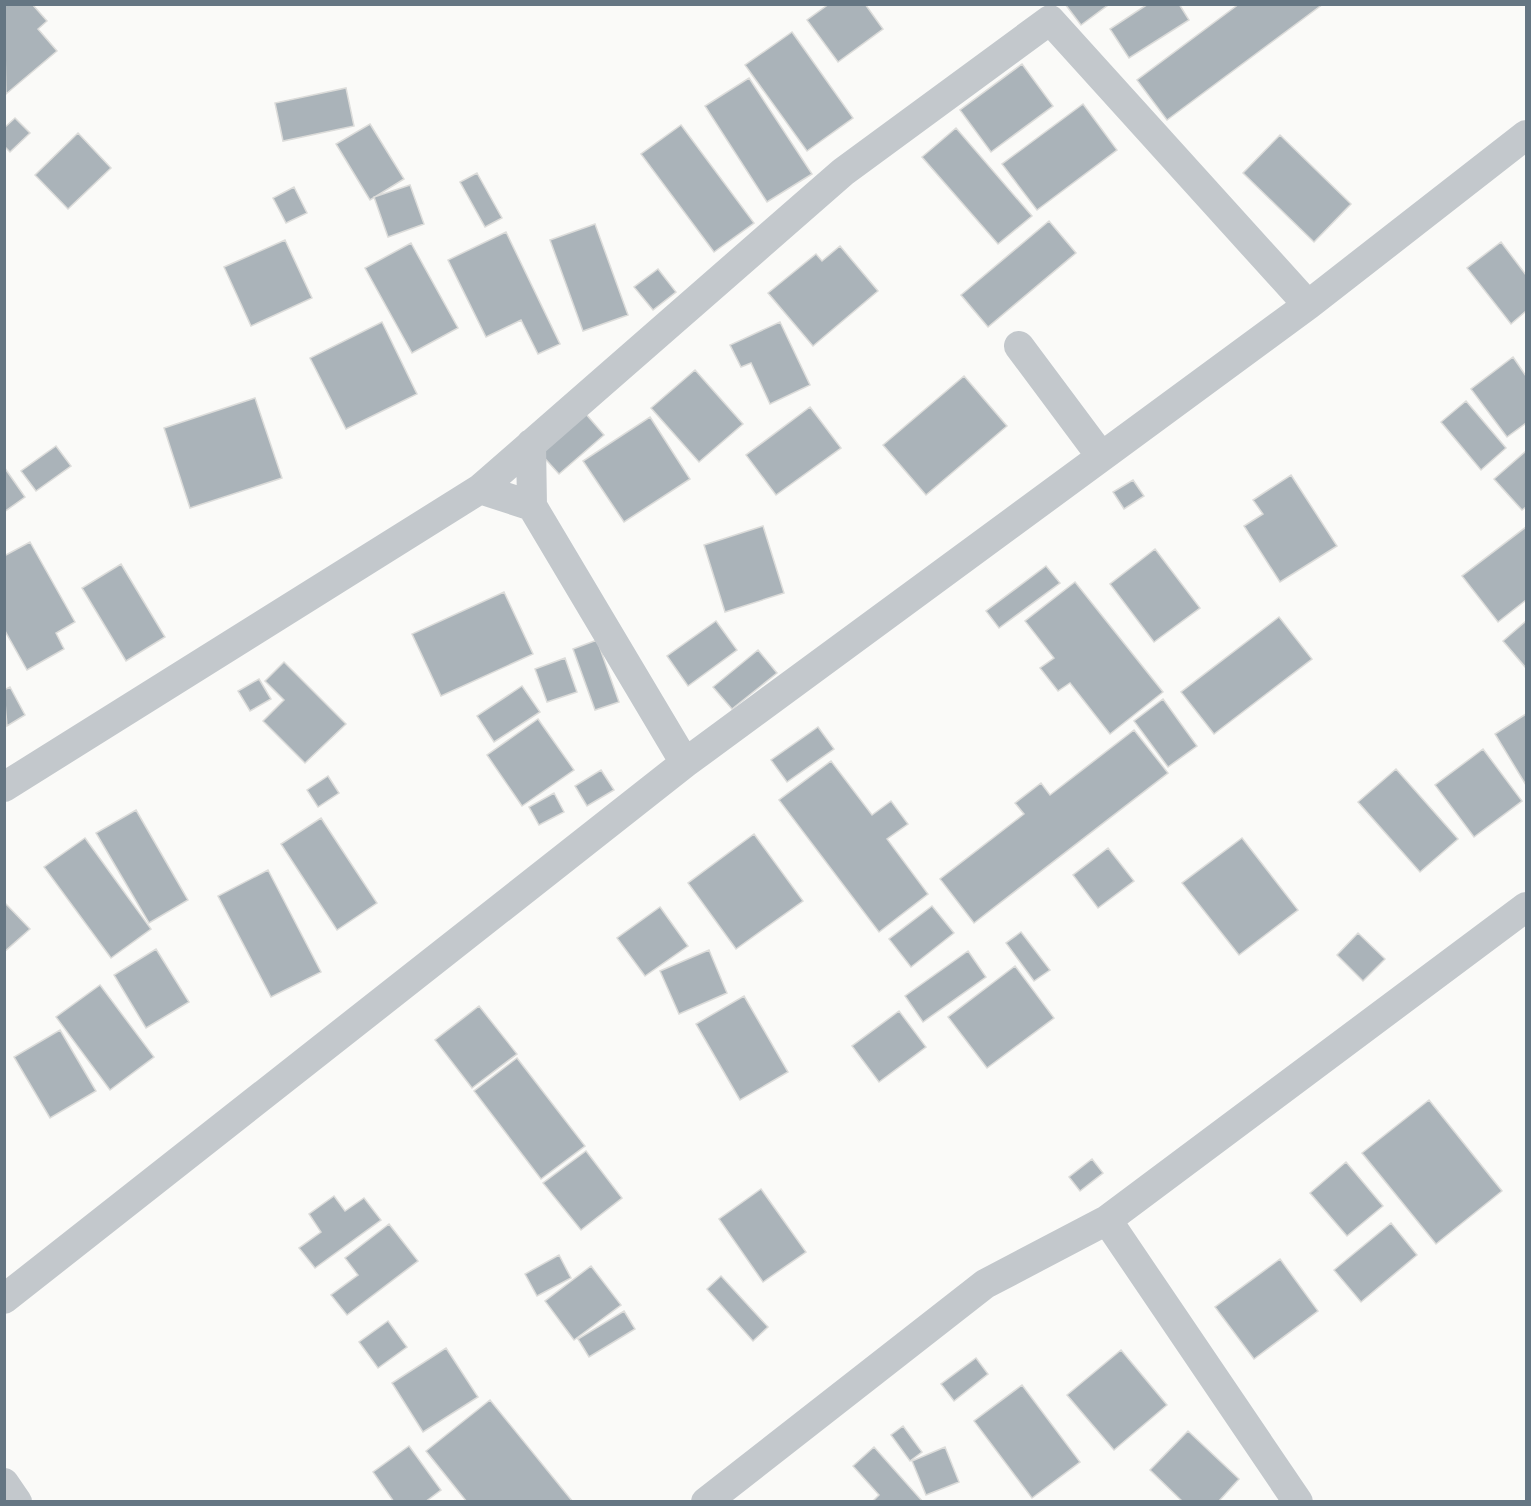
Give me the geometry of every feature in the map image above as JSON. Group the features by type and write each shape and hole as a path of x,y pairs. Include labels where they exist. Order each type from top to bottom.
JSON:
{"street":[{"path":"4,787 480,489 843,172 1050,20 1308,305"},
{"path":"4,1299 685,763 1308,305 1527,135"},
{"path":"1019,346 1101,456"},
{"path":"531,444 532,506 685,763"},
{"path":"480,489 532,506"},
{"path":"706,1502 985,1284 1107,1220 1527,908"},
{"path":"1107,1220 1298,1502"},
{"path":"4,1483 17,1502"}],"building":[{"path":"4,4 32,4 47,21 38,29 57,51 6,94"},
{"path":"829,4 865,4 883,29 838,62 807,20"},
{"path":"1065,4 1108,4 1108,5 1081,25"},
{"path":"1148,4 1179,4 1189,20 1129,58 1110,29"},
{"path":"1239,4 1323,4 1167,120 1137,80"},
{"path":"792,32 853,118 807,151 745,65"},
{"path":"1022,64 1053,106 991,152 960,110"},
{"path":"749,78 812,174 767,202 705,106"},
{"path":"346,88 354,126 283,141 275,103"},
{"path":"1083,104 1117,150 1037,210 1002,164"},
{"path":"15,118 30,133 10,152 4,146 4,128"},
{"path":"370,124 404,179 370,200 336,144"},
{"path":"681,125 754,223 714,252 641,154"},
{"path":"956,128 1032,216 998,244 922,157"},
{"path":"78,133 111,168 68,209 35,175"},
{"path":"1280,135 1351,204 1314,242 1243,173"},
{"path":"477,173 502,218 485,227 460,182"},
{"path":"410,185 424,224 388,237 374,197"},
{"path":"294,187 307,213 286,223 273,198"},
{"path":"1049,221 1076,253 988,327 961,295"},
{"path":"595,224 628,315 583,331 550,240"},
{"path":"506,232 560,344 538,354 521,320 486,337 448,260"},
{"path":"285,240 312,298 251,326 224,267"},
{"path":"1501,242 1526,275 1526,311 1511,324 1467,268"},
{"path":"411,243 458,328 412,353 365,268"},
{"path":"840,246 878,291 813,346 768,293 816,254 822,261"},
{"path":"658,269 676,292 653,310 634,287"},
{"path":"382,322 417,394 346,429 310,358"},
{"path":"780,322 810,385 770,404 751,363 741,367 730,345"},
{"path":"1513,357 1526,376 1526,423 1507,437 1471,389"},
{"path":"695,370 743,424 699,462 651,408"},
{"path":"964,376 1007,426 926,495 883,445"},
{"path":"255,398 282,478 190,508 164,428"},
{"path":"1466,401 1506,448 1481,470 1441,422"},
{"path":"810,407 841,448 776,495 746,455"},
{"path":"585,413 604,435 559,474 539,452"},
{"path":"650,417 690,479 624,522 583,461"},
{"path":"56,446 71,466 36,491 21,471"},
{"path":"1526,451 1526,507 1522,510 1494,479"},
{"path":"4,467 25,497 4,512"},
{"path":"1291,475 1337,546 1280,582 1244,526 1263,514 1253,500"},
{"path":"1133,480 1144,496 1124,509 1113,492"},
{"path":"763,526 784,593 725,612 704,545"},
{"path":"1526,527 1526,600 1498,622 1462,576"},
{"path":"30,542 75,622 56,633 64,649 27,670 4,629 4,556"},
{"path":"1155,549 1200,608 1154,642 1110,584"},
{"path":"121,564 165,637 126,661 82,588"},
{"path":"1046,566 1060,583 999,628 986,611"},
{"path":"1075,582 1163,692 1110,734 1070,683 1058,691 1040,668 1054,658 1025,621"},
{"path":"504,592 533,654 441,696 412,634"},
{"path":"1279,617 1312,659 1214,734 1181,692"},
{"path":"716,621 737,650 688,686 667,656"},
{"path":"1526,621 1526,668 1503,641"},
{"path":"597,640 619,702 595,710 573,649"},
{"path":"758,650 777,673 732,709 713,687"},
{"path":"565,658 577,692 547,702 535,669"},
{"path":"284,662 346,724 305,763 263,721 284,700 265,681"},
{"path":"259,679 271,699 250,711 238,691"},
{"path":"522,686 540,712 494,742 477,716"},
{"path":"10,687 25,715 7,726 4,690"},
{"path":"1163,699 1197,746 1168,767 1134,721"},
{"path":"1526,714 1526,785 1495,734"},
{"path":"538,719 574,770 522,806 487,755"},
{"path":"818,727 834,749 787,782 771,760"},
{"path":"1134,730 1168,773 974,923 940,879 1024,814 1015,803 1041,783 1050,795"},
{"path":"1483,749 1522,801 1474,837 1435,785"},
{"path":"831,761 872,815 891,801 908,824 887,839 928,894 879,932 779,800"},
{"path":"1396,769 1458,839 1420,872 1358,802"},
{"path":"601,770 614,790 587,806 575,786"},
{"path":"328,776 339,793 318,807 307,790"},
{"path":"554,793 564,812 539,825 529,807"},
{"path":"136,810 188,900 149,923 96,833"},
{"path":"321,818 377,903 337,930 281,844"},
{"path":"754,834 803,901 736,949 688,883"},
{"path":"85,838 151,929 111,958 44,867"},
{"path":"1242,838 1298,910 1239,955 1182,883"},
{"path":"1108,848 1134,881 1098,908 1073,875"},
{"path":"268,870 321,972 271,997 218,896"},
{"path":"4,902 30,929 4,952"},
{"path":"932,906 954,933 911,967 889,939"},
{"path":"660,907 688,946 645,976 617,938"},
{"path":"1021,932 1050,970 1034,981 1006,943"},
{"path":"1358,933 1385,959 1363,981 1337,955"},
{"path":"156,949 189,1002 146,1028 114,975"},
{"path":"709,950 727,993 679,1014 660,971"},
{"path":"968,951 986,977 923,1022 905,996"},
{"path":"1015,966 1054,1018 987,1068 948,1017"},
{"path":"100,985 154,1057 110,1090 56,1017"},
{"path":"744,996 788,1072 740,1100 696,1024"},
{"path":"479,1006 517,1054 472,1088 435,1040"},
{"path":"899,1011 926,1047 879,1082 852,1046"},
{"path":"60,1030 96,1091 50,1118 14,1057"},
{"path":"517,1058 585,1146 541,1179 474,1091"},
{"path":"1429,1100 1502,1191 1436,1244 1362,1153"},
{"path":"586,1151 622,1198 581,1230 543,1183"},
{"path":"1092,1159 1103,1173 1080,1191 1069,1177"},
{"path":"1346,1162 1383,1206 1347,1236 1310,1193"},
{"path":"761,1189 806,1252 763,1282 719,1219"},
{"path":"334,1196 345,1211 364,1198 381,1220 315,1268 299,1248 321,1232 309,1214"},
{"path":"1391,1223 1417,1255 1361,1302 1334,1270"},
{"path":"389,1224 418,1261 347,1315 331,1295 358,1275 345,1258"},
{"path":"559,1255 571,1278 537,1296 525,1274"},
{"path":"1280,1259 1318,1311 1254,1359 1215,1307"},
{"path":"591,1266 621,1305 574,1340 545,1301"},
{"path":"721,1276 768,1327 753,1341 707,1289"},
{"path":"624,1311 635,1329 589,1357 578,1339"},
{"path":"388,1321 407,1347 378,1368 359,1342"},
{"path":"446,1348 478,1397 423,1432 392,1383"},
{"path":"1121,1350 1167,1405 1114,1450 1067,1395"},
{"path":"976,1358 988,1374 954,1401 941,1384"},
{"path":"1022,1385 1080,1462 1032,1498 974,1421"},
{"path":"490,1400 573,1502 467,1502 426,1451"},
{"path":"903,1426 922,1452 910,1461 891,1435"},
{"path":"1188,1431 1239,1479 1218,1502 1183,1502 1150,1470"},
{"path":"409,1446 441,1490 425,1502 394,1502 373,1472"},
{"path":"874,1447 923,1502 872,1502 879,1495 853,1466"},
{"path":"945,1447 959,1482 926,1495 912,1461"}]}
